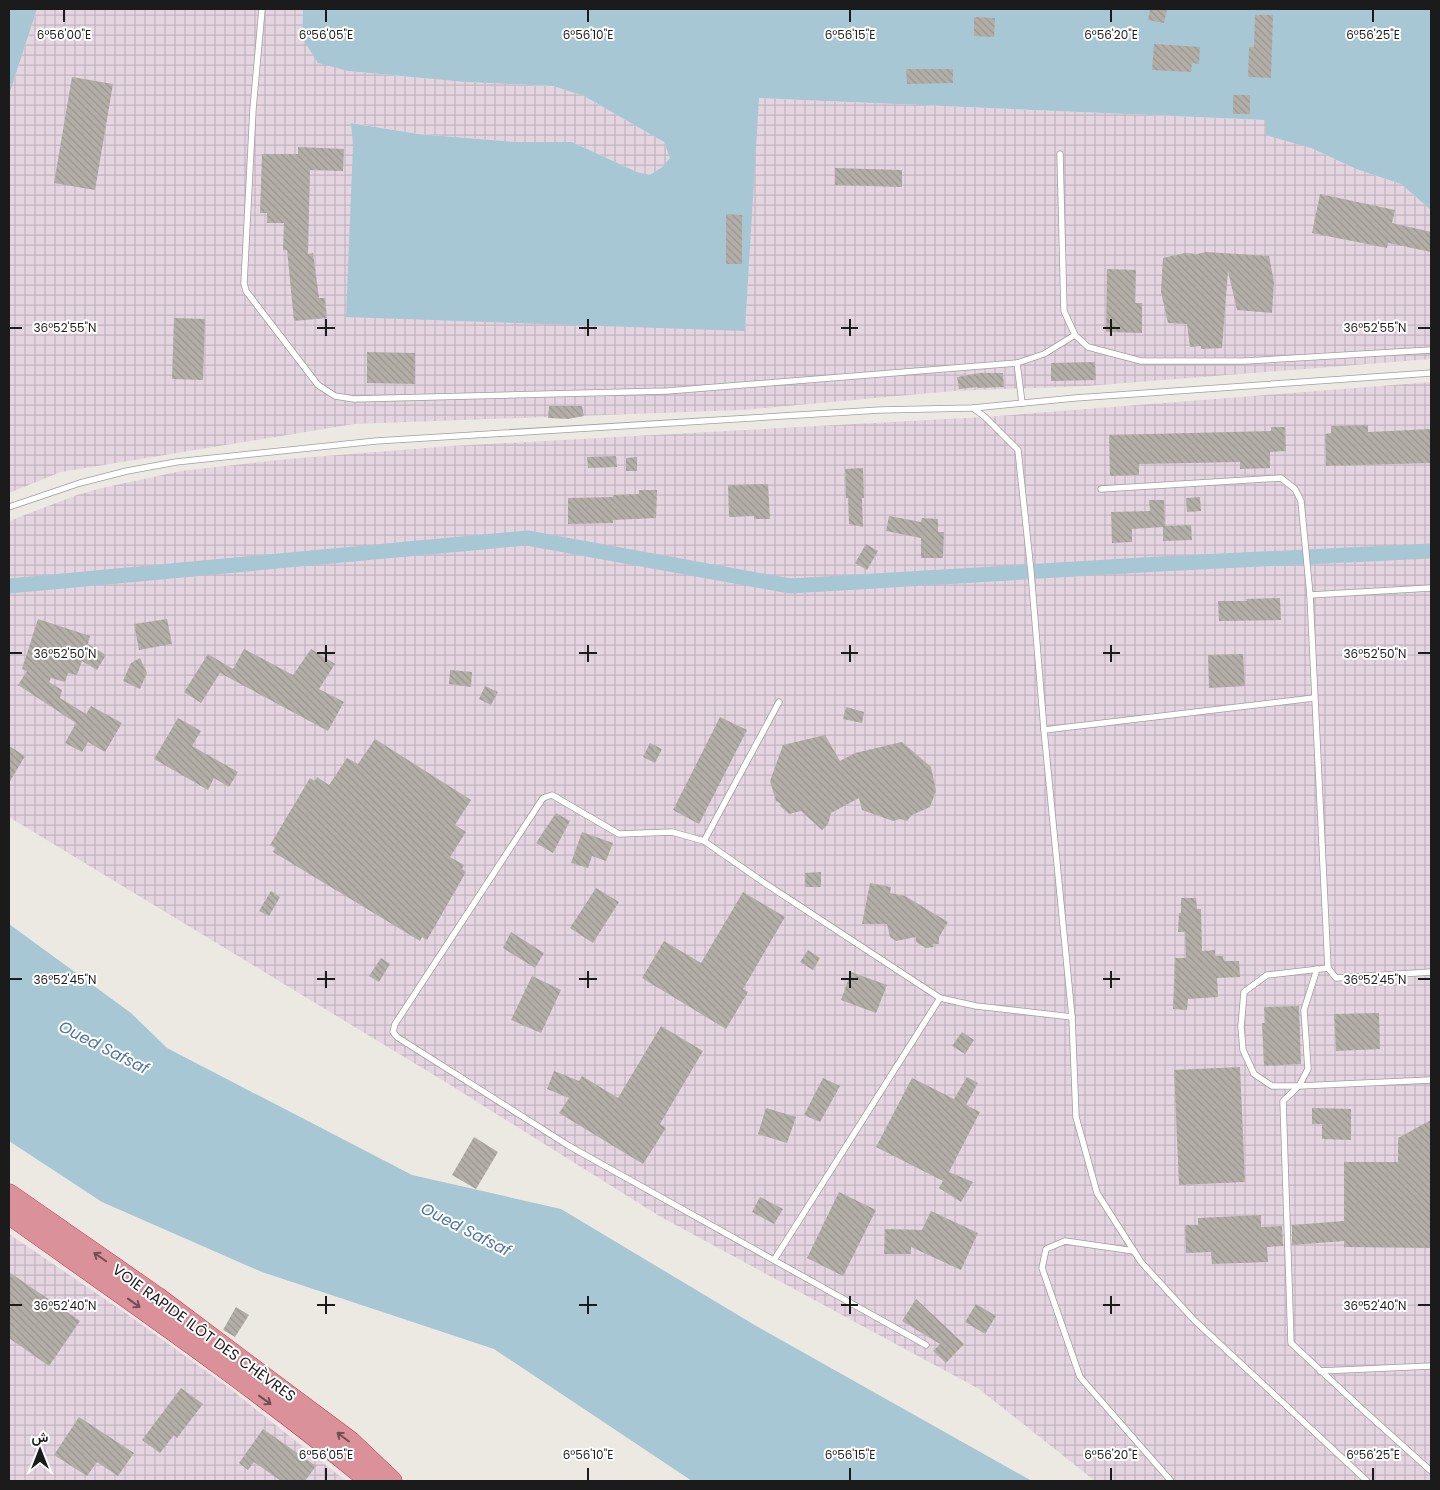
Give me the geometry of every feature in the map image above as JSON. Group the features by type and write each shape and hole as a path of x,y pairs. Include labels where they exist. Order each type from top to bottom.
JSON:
{"highway":[{"name":"VOIE RAPIDE ILÔT DES CHÈVRES","path":"9,1194 157,1297 327,1424 351,1442 392,1481"},
{"name":"VOIE RAPIDE ILÔT DES CHÈVRES","path":"9,1214 137,1305 326,1445 370,1481"}],"lane":[{"path":"262,9 253,109 244,283 246,291 318,385 335,396 354,399 667,390 1017,363 1044,354 1075,335"},
{"path":"1060,154 1064,312 1075,335 1088,347 1141,361 1245,361 1431,350"},
{"path":"1017,363 1022,403"},
{"path":"9,507 80,483 146,467 176,462 376,441 880,410 973,408 1431,373"},
{"path":"973,408 985,417 1018,450 1072,1017 1076,1116 1097,1193 1141,1262 1194,1320 1368,1481"},
{"path":"1101,489 1281,478 1295,489 1301,501 1310,595 1328,968 1336,978 1431,972"},
{"path":"1310,595 1431,588"},
{"path":"1044,730 1314,698"},
{"path":"704,841 779,702"},
{"path":"926,1345 569,1146 398,1036 393,1032 395,1024 543,798 552,795 619,834 672,832 704,841 940,998 976,1006 1072,1017"},
{"path":"1328,968 1267,975 1244,992 1241,1027 1243,1050 1254,1074 1272,1086 1431,1080"},
{"path":"1317,969 1304,1010 1308,1069 1299,1086 1283,1102 1291,1343 1431,1471"},
{"path":"774,1260 940,998"},
{"path":"1134,1251 1065,1241 1046,1249 1042,1268 1080,1378 1171,1481"},
{"path":"1320,1371 1431,1366"}],"shaded area":[{"path":"37,9 303,9 302,38 348,71 465,82 553,86 584,96 664,142 670,158 662,167 650,175 637,172 572,142 517,142 418,134 352,123 353,145 745,331 758,98 1266,120 1311,148 1356,169 1401,184 1431,210 1431,359 1087,386 953,391 742,410 354,424 61,472 9,493 9,95"},
{"path":"1431,382 1431,1481 1095,1481 979,1389 661,1217 447,1083 9,817 9,521 77,495 181,471 288,459 451,446 985,417"},
{"path":"9,1234 127,1314 228,1387 346,1481 9,1481"}],"water":[{"path":"9,9 37,9 9,95"},
{"path":"303,9 1431,9 1431,210 1401,184 1356,169 1311,148 1266,135 1265,120 759,98 745,331 346,317 353,145 351,123 418,134 517,142 572,142 637,172 650,175 662,167 670,158 664,142 584,96 553,86 465,82 348,71 318,63 302,38"},
{"name":"Oued Safsaf","path":"9,924 131,1013 167,1048 412,1175 561,1209 758,1327 1032,1481 692,1481 494,1349 262,1272 102,1202 9,1141"}],"building":[{"path":"1150,9 1167,9 1164,23 1148,20"},
{"path":"1255,15 1273,15 1271,78 1248,77 1249,47 1254,47"},
{"path":"974,17 995,18 994,37 974,36"},
{"path":"1154,44 1200,47 1199,64 1192,63 1191,72 1152,70"},
{"path":"906,69 953,69 953,83 907,84"},
{"path":"72,77 113,84 95,190 54,183"},
{"path":"1233,95 1250,95 1250,114 1233,114"},
{"path":"298,147 344,149 343,171 310,170 308,254 313,253 319,298 325,298 327,318 294,321 287,250 283,250 284,223 267,223 267,213 260,213 262,154 298,154"},
{"path":"835,168 902,170 902,187 835,185"},
{"path":"1320,194 1395,210 1392,223 1431,232 1431,252 1388,243 1387,248 1312,233"},
{"path":"726,214 742,215 742,264 726,264"},
{"path":"1206,252 1269,256 1274,282 1272,313 1237,310 1228,271 1222,348 1201,349 1201,346 1190,347 1187,324 1168,323 1161,292 1163,258 1185,253 1197,254"},
{"path":"1107,269 1136,270 1135,303 1142,303 1142,333 1106,332"},
{"path":"174,318 205,319 203,380 172,379"},
{"path":"367,352 415,353 415,384 367,383"},
{"path":"1095,362 1096,380 1051,381 1051,363"},
{"path":"980,373 1003,373 1004,387 959,389 957,377"},
{"path":"549,406 582,406 584,416 568,419 548,418"},
{"path":"1368,425 1368,432 1431,429 1431,463 1326,466 1325,434 1331,433 1331,426"},
{"path":"1271,427 1285,427 1286,451 1270,452 1270,468 1240,469 1240,462 1139,464 1139,475 1110,476 1109,435 1271,431"},
{"path":"616,456 617,467 588,468 587,457"},
{"path":"637,457 637,471 626,471 626,458"},
{"path":"863,468 863,527 849,524 845,469"},
{"path":"768,484 770,519 754,519 754,516 729,517 728,485"},
{"path":"639,490 657,490 656,518 613,520 613,523 568,524 568,498 613,497 613,495 639,494"},
{"path":"1200,497 1201,511 1187,512 1186,498"},
{"path":"1149,500 1164,500 1165,526 1191,525 1192,540 1163,541 1163,527 1132,529 1132,542 1112,543 1111,512 1150,511"},
{"path":"889,516 921,522 922,518 938,519 938,532 944,532 943,558 921,558 921,538 886,531"},
{"path":"866,544 878,551 867,570 855,563"},
{"path":"1280,598 1281,620 1219,621 1218,601"},
{"path":"38,619 90,636 88,644 106,655 97,670 82,661 77,675 68,673 65,682 51,678 49,682 62,690 60,698 86,714 91,706 122,723 105,752 88,742 82,752 65,743 76,723 18,685 27,671 22,669"},
{"path":"167,619 172,644 139,650 134,624"},
{"path":"244,649 293,675 311,649 335,664 319,689 344,702 328,731 220,673 201,703 184,692 208,654 233,669"},
{"path":"1243,654 1245,686 1209,688 1208,655"},
{"path":"140,658 147,673 140,689 123,681 131,663"},
{"path":"450,670 472,672 471,687 449,684"},
{"path":"485,686 498,692 491,705 479,699"},
{"path":"846,707 864,712 862,723 843,719"},
{"path":"720,717 747,730 699,824 673,810"},
{"path":"178,718 201,731 192,746 238,772 229,787 214,778 208,790 154,759"},
{"path":"825,735 840,761 855,753 902,742 931,767 936,791 930,807 912,815 907,821 900,819 893,821 862,810 859,798 831,813 828,824 822,830 801,811 789,814 776,801 770,781 783,745"},
{"path":"375,739 471,800 455,825 466,832 450,857 464,865 462,869 466,872 427,940 422,937 420,941 273,852 275,848 270,845 310,778 315,781 317,777 329,785 347,758 358,764"},
{"path":"650,743 662,749 655,763 643,757"},
{"path":"9,746 25,756 9,783"},
{"path":"556,813 570,821 553,853 536,843"},
{"path":"582,832 613,843 606,861 592,856 588,868 571,863"},
{"path":"821,872 821,887 805,887 805,873"},
{"path":"870,883 891,887 890,893 905,896 948,922 939,937 939,944 933,944 934,947 926,948 916,942 916,937 896,941 890,937 887,924 862,924"},
{"path":"596,888 619,902 593,943 570,928"},
{"path":"271,891 280,897 269,916 259,911"},
{"path":"743,892 785,917 743,989 748,992 726,1029 642,978 664,941 701,963"},
{"path":"1181,898 1196,898 1197,909 1201,909 1202,951 1215,950 1215,956 1223,956 1224,961 1239,961 1240,977 1217,978 1218,997 1188,999 1187,1010 1173,1009 1175,958 1186,958 1185,932 1178,932"},
{"path":"511,932 544,953 535,968 503,948"},
{"path":"808,950 820,958 813,970 800,962"},
{"path":"381,958 390,964 379,982 369,976"},
{"path":"851,972 887,985 876,1013 841,1000"},
{"path":"532,976 561,990 541,1033 511,1020"},
{"path":"1299,1006 1301,1064 1264,1066 1262,1023 1265,1023 1264,1007"},
{"path":"1379,1013 1380,1049 1336,1051 1334,1014"},
{"path":"661,1026 703,1051 660,1124 666,1128 643,1164 559,1113 569,1098 547,1089 554,1071 579,1081 582,1076 618,1098"},
{"path":"962,1032 974,1040 965,1054 952,1046"},
{"path":"1240,1067 1245,1182 1179,1185 1174,1070"},
{"path":"967,1077 978,1083 966,1105 980,1112 949,1172 973,1182 961,1202 939,1188 943,1181 876,1147 912,1078 954,1099"},
{"path":"823,1078 840,1086 820,1122 804,1115"},
{"path":"766,1108 796,1117 787,1143 758,1134"},
{"path":"1312,1108 1351,1109 1351,1140 1322,1139 1322,1124 1312,1124"},
{"path":"1431,1120 1431,1248 1344,1247 1344,1241 1292,1245 1292,1225 1344,1221 1344,1162 1398,1162 1398,1138"},
{"path":"474,1137 498,1152 476,1189 452,1175"},
{"path":"839,1192 876,1210 843,1276 807,1258"},
{"path":"760,1197 783,1209 774,1224 752,1212"},
{"path":"931,1211 978,1233 961,1270 911,1247 911,1254 884,1254 885,1229 922,1230"},
{"path":"1261,1215 1261,1227 1282,1226 1283,1246 1267,1247 1268,1262 1212,1264 1211,1252 1186,1253 1185,1225 1198,1225 1198,1218"},
{"path":"9,1272 80,1321 49,1366 9,1338"},
{"path":"916,1299 964,1344 946,1363 933,1351 940,1344 902,1321"},
{"path":"976,1304 996,1316 985,1334 965,1322"},
{"path":"236,1307 249,1315 235,1337 223,1330"},
{"path":"181,1388 203,1404 177,1438 174,1435 160,1453 142,1440"},
{"path":"79,1417 134,1453 118,1476 97,1462 87,1476 54,1455"},
{"path":"263,1429 316,1466 305,1481 281,1481 254,1462 248,1470 239,1463"}],"waterway":[{"path":"9,586 527,538 790,586 1159,564 1431,551"}]}
